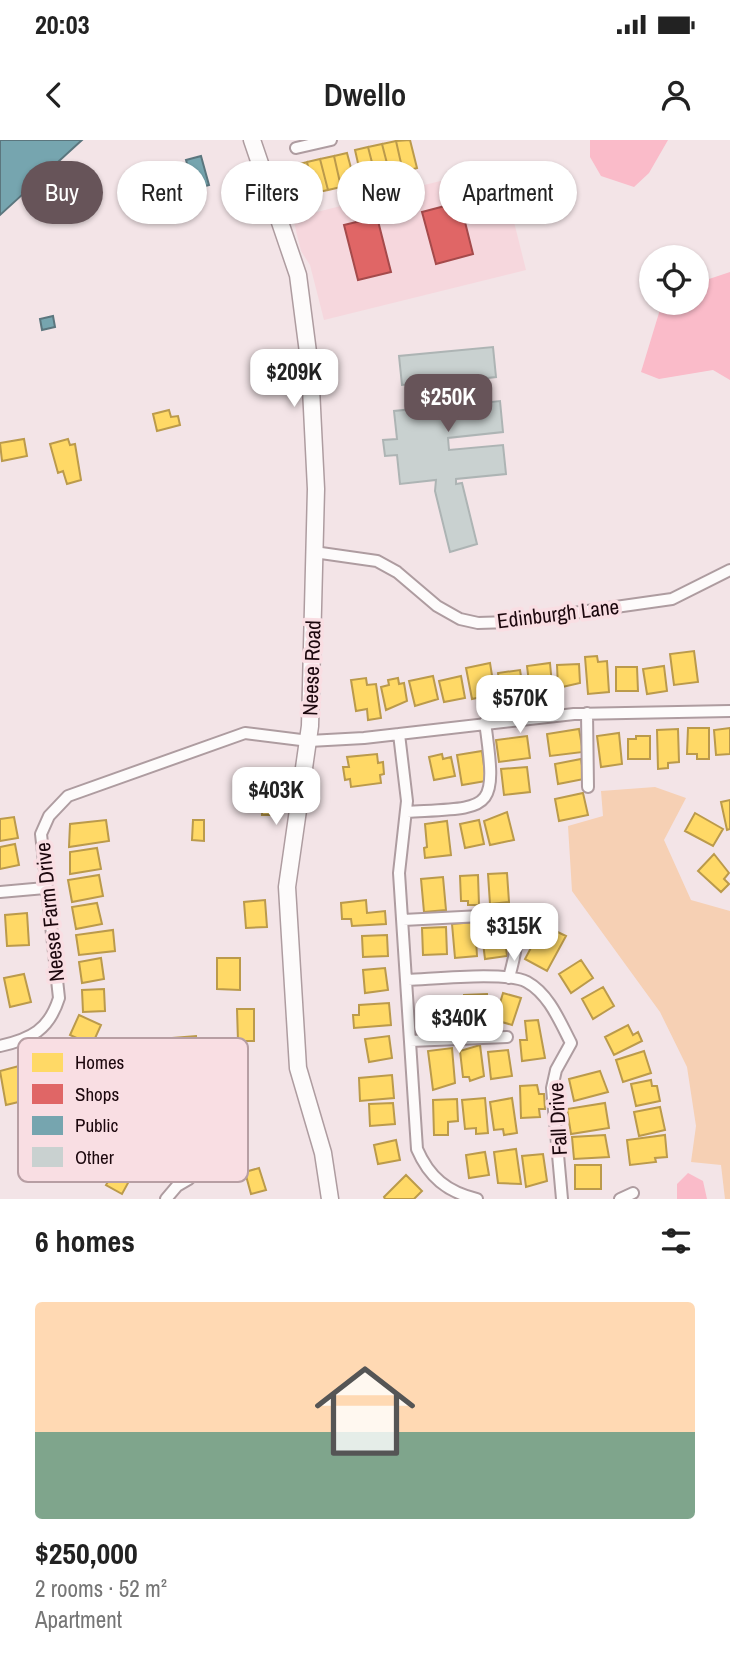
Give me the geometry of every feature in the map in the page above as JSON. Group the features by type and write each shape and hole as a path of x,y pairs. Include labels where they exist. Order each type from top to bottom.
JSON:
{"street":[{"name":"Neese Road","path":"252,140 287,236 303,299 314,448 309,741 290,849 288,907 296,990 298,1068 323,1153 330,1199"},
{"path":"296,148 331,140"},
{"name":"Edinburgh Lane","path":"314,552 377,561 397,572 437,606 460,619 478,623 510,622 671,599 730,570"},
{"name":"Neese Farm Drive","path":"25,1038 37,1034 47,1024 57,1005 59,987 45,888 41,834 49,816 68,796 246,733 309,741 587,713 730,710"},
{"path":"587,713 588,787"},
{"path":"407,811 470,809 486,799 489,752 485,722"},
{"path":"398,734 407,811 398,873 408,980 417,1149 420,1158 438,1182 461,1195 477,1199"},
{"path":"0,892 45,888"},
{"path":"402,920 501,915 515,928 517,937 509,978 408,980"},
{"name":"Fall Drive","path":"509,978 527,982 550,1004 571,1043 556,1070 552,1088 562,1199"},
{"path":"410,1041 508,1037"},
{"name":"Neese Farm Drive","path":"0,1046 18,1040"},
{"path":"166,1199 184,1182"},
{"path":"620,1199 633,1193"}],"shaded area":[{"path":"590,140 668,140 649,173 634,187 601,176 590,157"},
{"path":"439,181 439,224 514,224 526,270 324,320 310,265 301,251 294,224 323,224 323,210 337,207 337,224 425,224 425,185"},
{"path":"730,272 730,380 713,370 659,379 641,372 658,315 709,315 709,279"},
{"path":"655,787 686,798 664,840 691,900 730,911 730,1199 725,1199 721,1165 691,1162 696,1126 687,1067 660,1012 572,891 568,826 603,816 601,791"},
{"path":"688,1173 703,1181 707,1199 677,1199 677,1184"}],"building: Homes":[{"path":"410,140 415,161 401,161 396,141"},
{"path":"396,141 401,161 386,161 382,144"},
{"path":"382,144 386,161 372,161 368,147"},
{"path":"368,147 372,161 357,161 355,150"},
{"path":"347,153 349,161 337,161 337,169 334,156"},
{"path":"334,156 337,188 328,190 323,161 320,159"},
{"path":"323,171 328,190 323,191"},
{"path":"169,410 171,417 178,416 180,425 157,431 153,414"},
{"path":"24,439 27,456 2,461 0,443"},
{"path":"68,439 70,445 75,444 81,480 67,484 63,471 58,473 50,444"},
{"path":"694,651 698,682 674,685 670,654"},
{"path":"597,656 598,662 607,661 609,692 588,694 585,657"},
{"path":"490,663 495,694 472,699 466,668"},
{"path":"550,663 553,696 531,699 527,666"},
{"path":"579,664 580,683 558,688 557,665"},
{"path":"664,666 667,691 647,694 643,669"},
{"path":"616,667 637,667 638,691 616,691"},
{"path":"520,670 523,689 501,695 498,673"},
{"path":"433,676 438,699 415,706 409,681"},
{"path":"461,676 465,698 444,702 439,681"},
{"path":"366,678 367,685 376,684 381,718 368,720 367,709 356,711 351,680"},
{"path":"398,678 399,684 404,683 407,701 386,710 381,687 389,685 388,680"},
{"path":"688,728 709,728 709,759 697,759 697,754 687,754"},
{"path":"730,728 730,754 716,755 714,730"},
{"path":"579,729 583,752 550,756 547,734"},
{"path":"678,729 679,762 668,763 668,768 658,769 657,730"},
{"path":"619,733 622,764 601,767 597,736"},
{"path":"527,736 530,758 499,762 496,740"},
{"path":"636,736 650,736 650,759 628,759 628,739 636,739"},
{"path":"482,751 486,781 462,785 457,755"},
{"path":"377,754 378,763 383,762 384,774 380,775 381,783 351,787 350,779 345,780 343,767 349,767 347,757"},
{"path":"442,754 443,759 451,757 455,776 434,780 429,757"},
{"path":"581,759 584,779 558,784 555,764"},
{"path":"527,767 530,792 504,795 501,769"},
{"path":"263,790 274,791 273,815 262,815"},
{"path":"583,793 588,815 559,821 555,799"},
{"path":"730,800 730,829 727,830 721,802"},
{"path":"507,812 514,840 490,845 484,821"},
{"path":"695,813 723,829 713,846 685,831"},
{"path":"14,817 18,838 0,841 0,819"},
{"path":"106,820 109,841 69,847 70,824"},
{"path":"193,820 204,820 204,841 192,840"},
{"path":"479,820 484,844 465,848 460,824"},
{"path":"447,821 451,855 425,858 425,824"},
{"path":"15,844 19,865 0,869 0,847"},
{"path":"97,848 101,869 70,874 70,852"},
{"path":"714,854 729,873 724,879 729,884 721,892 698,871"},
{"path":"507,873 509,902 490,904 488,874"},
{"path":"99,875 103,896 72,902 68,880"},
{"path":"478,875 479,905 468,905 468,901 461,901 460,876"},
{"path":"443,877 446,910 424,912 421,879"},
{"path":"265,900 267,927 246,928 244,902"},
{"path":"366,900 367,913 385,911 386,924 352,926 351,919 342,919 341,903"},
{"path":"97,903 102,924 76,929 72,907"},
{"path":"27,913 29,945 7,946 5,915"},
{"path":"475,922 477,956 455,958 452,924"},
{"path":"503,923 507,956 485,959 481,926"},
{"path":"543,925 566,936 547,971 525,959"},
{"path":"446,927 447,954 423,955 422,928"},
{"path":"113,930 115,951 79,955 76,935"},
{"path":"387,935 388,956 363,957 362,936"},
{"path":"101,958 104,979 82,983 79,962"},
{"path":"217,958 240,958 240,990 217,989"},
{"path":"581,960 593,978 571,993 559,974"},
{"path":"385,968 388,990 365,993 363,970"},
{"path":"24,974 31,1002 10,1007 4,978"},
{"path":"603,987 614,1006 593,1019 582,999"},
{"path":"104,989 105,1011 83,1012 82,990"},
{"path":"503,993 521,998 512,1025 495,1020"},
{"path":"487,994 489,1022 465,1024 464,995"},
{"path":"456,996 459,1019 431,1022 429,999"},
{"path":"389,1003 391,1025 354,1028 353,1015 359,1015 359,1005"},
{"path":"237,1009 254,1009 254,1041 238,1038"},
{"path":"79,1015 101,1025 95,1038 77,1038 70,1035"},
{"path":"538,1020 545,1058 522,1061 520,1040 527,1040 525,1021"},
{"path":"628,1025 633,1035 638,1032 642,1041 614,1055 605,1037"},
{"path":"389,1036 392,1058 369,1062 365,1039"},
{"path":"480,1045 484,1076 470,1081 469,1077 463,1077 460,1051"},
{"path":"452,1048 455,1083 433,1090 428,1051"},
{"path":"508,1050 512,1076 491,1079 488,1052"},
{"path":"644,1051 651,1073 623,1082 616,1060"},
{"path":"18,1066 18,1102 6,1105 0,1071"},
{"path":"600,1071 608,1092 574,1101 569,1079"},
{"path":"392,1075 394,1098 360,1101 359,1078"},
{"path":"651,1080 652,1086 657,1086 660,1101 636,1106 631,1084"},
{"path":"537,1085 539,1094 544,1094 545,1109 539,1109 540,1117 521,1118 520,1086"},
{"path":"485,1098 488,1133 476,1134 476,1128 465,1129 462,1100"},
{"path":"512,1098 517,1133 504,1135 503,1129 494,1130 490,1102"},
{"path":"457,1099 458,1121 448,1122 448,1135 434,1135 433,1100"},
{"path":"393,1103 395,1124 370,1126 369,1104"},
{"path":"605,1103 609,1128 571,1134 567,1109"},
{"path":"660,1107 665,1130 639,1136 634,1112"},
{"path":"605,1135 609,1157 574,1159 572,1137"},
{"path":"665,1135 667,1157 655,1158 656,1162 630,1165 627,1140"},
{"path":"396,1140 400,1160 378,1164 374,1145"},
{"path":"516,1149 521,1184 498,1183 494,1152"},
{"path":"485,1152 489,1175 469,1178 466,1155"},
{"path":"543,1154 547,1181 526,1187 522,1156"},
{"path":"575,1165 601,1165 601,1189 575,1189"},
{"path":"259,1168 266,1190 251,1194 248,1171"},
{"path":"406,1175 422,1191 414,1199 385,1199 384,1197"},
{"path":"108,1182 129,1182 122,1194 106,1185"}],"building: Shops":[{"path":"439,208 439,224 466,224 473,254 436,264 425,223 425,211"},
{"path":"379,224 391,272 358,280 344,225"}],"building: Public":[{"path":"0,140 82,140 59,161 21,161 21,196 0,215"},
{"path":"201,156 202,161 186,161"},
{"path":"53,316 55,327 42,330 40,319"}],"building: Other":[{"path":"493,347 496,377 461,381 464,405 500,401 503,432 448,438 449,450 503,445 506,474 456,479 456,484 462,483 477,544 450,552 435,491 436,480 400,484 397,455 385,456 383,440 397,439 394,411 434,407 431,382 402,385 399,356"}]}
